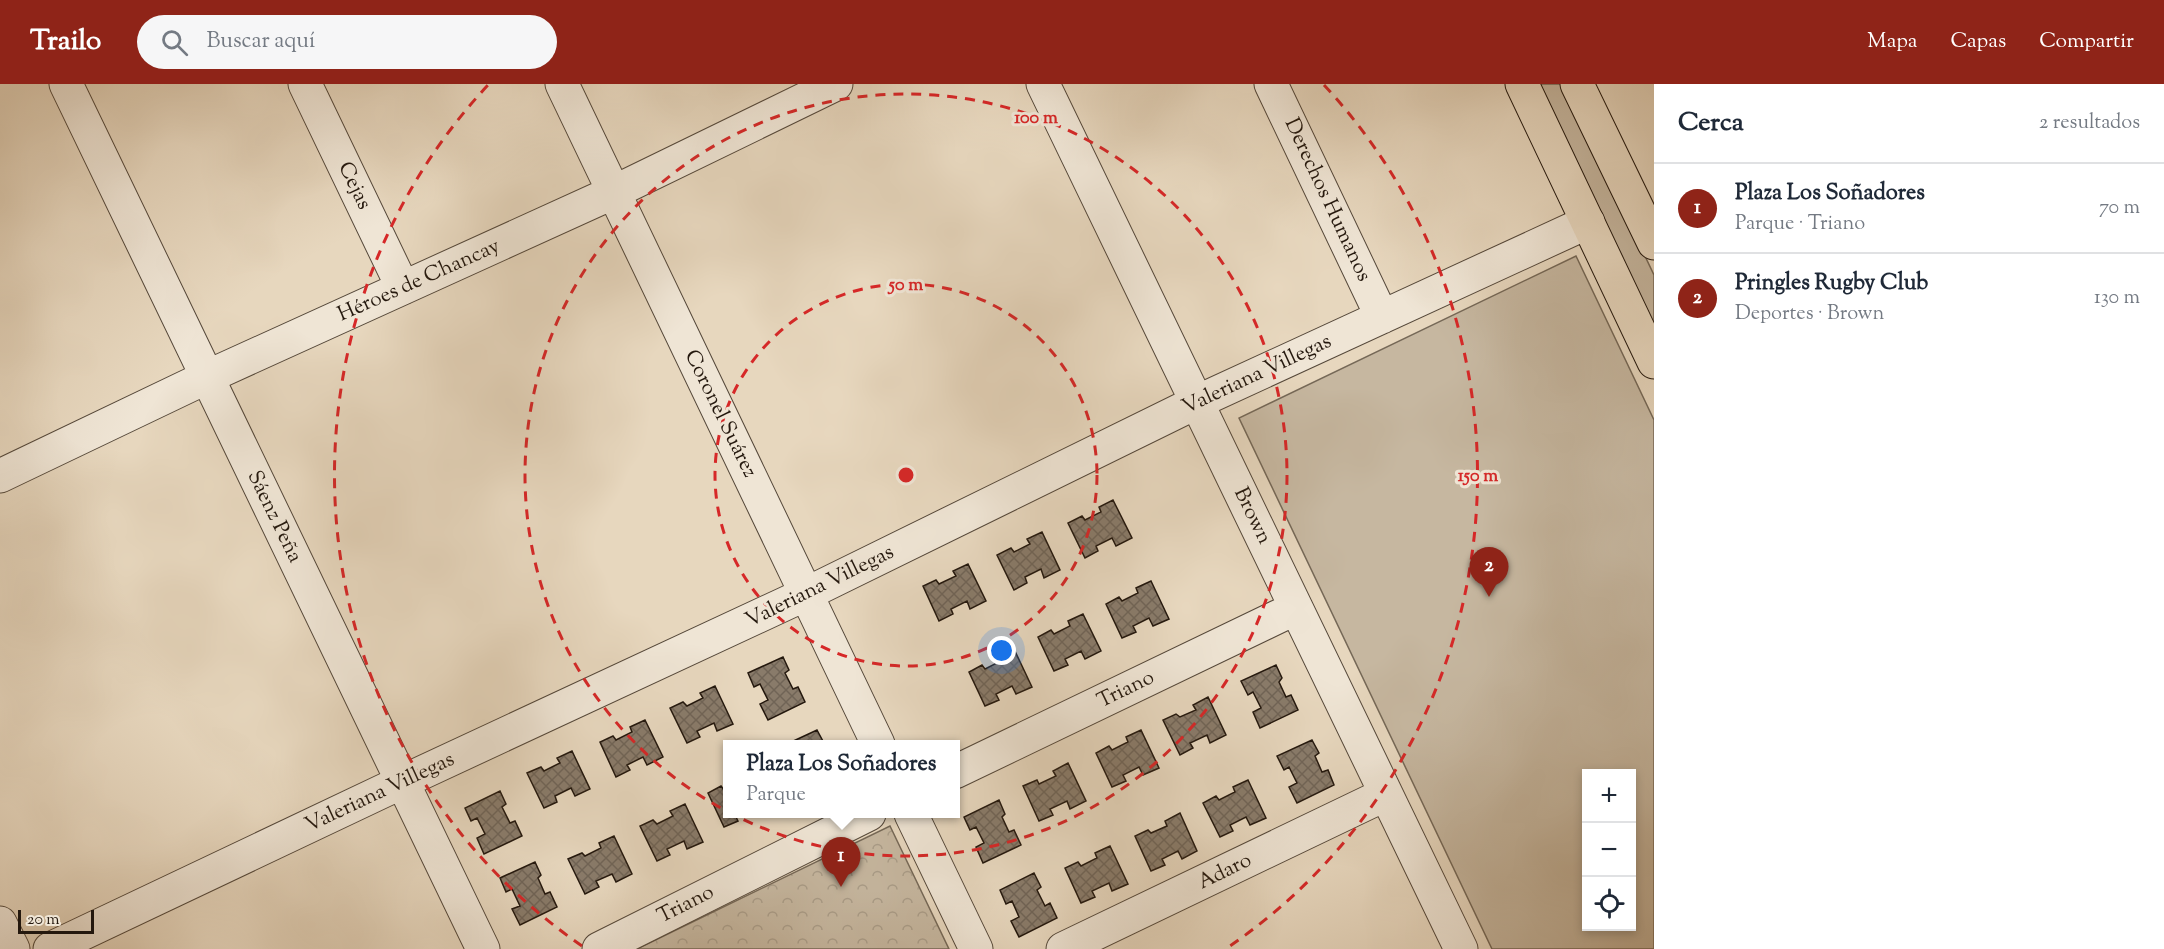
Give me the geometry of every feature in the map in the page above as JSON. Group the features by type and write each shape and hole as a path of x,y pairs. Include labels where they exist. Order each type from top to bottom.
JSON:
{"main road":[{"path":"1522,84 1654,362"},
{"path":"1577,84 1654,243"}],"street":[{"name":"Sáenz Peña","path":"66,84 483,949"},
{"name":"Cejas","path":"306,84 403,288"},
{"name":"Coronel Suárez","path":"562,84 876,740"},
{"name":"Héroes de Chancay","path":"2,470 614,192 836,84"},
{"name":"Brown","path":"1042,84 1461,949"},
{"name":"Derechos Humanos","path":"1271,84 1382,317"},
{"name":"Valeriana Villegas","path":"51,949 806,594 1197,402 1588,222"},
{"name":"Triano","path":"960,770 1296,608"},
{"name":"Adaro","path":"1063,949 1386,795"},
{"name":"Triano","path":"599,949 859,818"},
{"path":"913,818 976,949"},
{"path":"0,923 13,949"}],"green space":[{"path":"1537,84 1563,84 1654,275 1654,331"},
{"path":"1576,256 1654,420 1654,949 1492,949 1239,418"},
{"path":"890,826 949,949 637,949"}],"building":[{"path":"1113,500 1132,538 1116,546 1112,538 1096,546 1098,551 1085,558 1068,523 1082,516 1085,520 1101,512 1099,507"},
{"path":"1042,532 1060,570 1044,578 1041,569 1025,577 1027,583 1014,590 997,555 1011,548 1014,552 1030,544 1027,539"},
{"path":"968,564 986,601 970,609 967,601 951,609 953,614 939,621 923,586 936,580 939,584 956,576 953,571"},
{"path":"1151,581 1169,619 1153,626 1149,618 1133,626 1136,632 1122,638 1106,604 1119,597 1122,601 1138,593 1136,588"},
{"path":"1083,614 1101,651 1085,659 1081,651 1065,659 1068,665 1054,671 1038,637 1051,630 1054,634 1070,626 1068,621"},
{"path":"1014,649 1032,687 1016,694 1012,686 996,694 999,700 985,706 969,672 982,665 985,669 1001,661 999,656"},
{"path":"783,657 789,670 785,673 793,689 798,687 805,702 768,720 760,704 768,700 760,684 754,687 748,673"},
{"path":"1276,665 1282,678 1279,682 1286,697 1291,695 1298,710 1260,728 1253,712 1261,708 1253,692 1248,695 1241,681"},
{"path":"715,686 733,724 717,731 714,723 697,731 700,737 687,743 670,708 683,702 687,706 703,698 700,693"},
{"path":"1208,697 1226,735 1210,743 1207,735 1190,743 1193,748 1180,755 1163,720 1176,714 1180,717 1196,710 1193,705"},
{"path":"645,720 663,757 647,765 643,757 627,765 630,770 616,777 600,742 613,736 616,740 632,732 630,727"},
{"path":"817,730 822,740 796,740"},
{"path":"1141,730 1159,768 1143,775 1139,767 1123,775 1126,781 1112,787 1096,753 1109,746 1112,750 1128,742 1126,737"},
{"path":"1312,740 1319,753 1315,756 1322,772 1328,770 1334,785 1297,803 1289,787 1297,783 1289,767 1284,770 1277,756"},
{"path":"572,751 590,789 575,796 571,788 555,796 557,802 544,808 527,773 541,767 544,771 560,763 557,758"},
{"path":"1068,763 1086,801 1070,809 1067,801 1050,809 1053,815 1039,821 1023,786 1037,780 1039,784 1056,776 1053,771"},
{"path":"1248,780 1266,818 1250,825 1246,817 1230,825 1233,831 1220,837 1203,803 1216,796 1219,800 1235,792 1233,787"},
{"path":"721,786 723,789 723,818 736,818 738,821 724,827 708,793"},
{"path":"500,791 506,804 502,807 510,823 515,821 522,836 484,854 477,838 485,834 477,818 471,821 465,808"},
{"path":"999,800 1005,814 1002,817 1009,832 1014,830 1021,845 983,863 976,847 984,843 976,827 970,830 964,817"},
{"path":"685,804 703,842 687,849 684,841 667,849 670,855 657,861 640,826 653,820 657,824 673,816 670,811"},
{"path":"1180,813 1197,851 1182,859 1178,851 1162,859 1165,865 1151,871 1135,836 1148,830 1151,833 1167,826 1165,821"},
{"path":"614,836 632,874 616,882 612,874 596,881 599,887 585,894 568,859 582,853 585,856 601,848 599,843"},
{"path":"1110,846 1128,884 1112,891 1109,883 1092,891 1095,897 1081,903 1065,868 1078,862 1081,866 1097,858 1095,853"},
{"path":"535,862 541,875 538,878 545,894 550,892 557,907 520,925 512,909 520,906 512,889 506,892 500,878"},
{"path":"1034,873 1041,887 1037,890 1045,906 1050,903 1057,918 1019,937 1011,921 1019,917 1012,901 1006,904 1000,890"}],"place":[{"name":"Pringles Rugby Club","path":"1489,597"},
{"name":"Plaza Los Soñadores","path":"841,887"}]}
